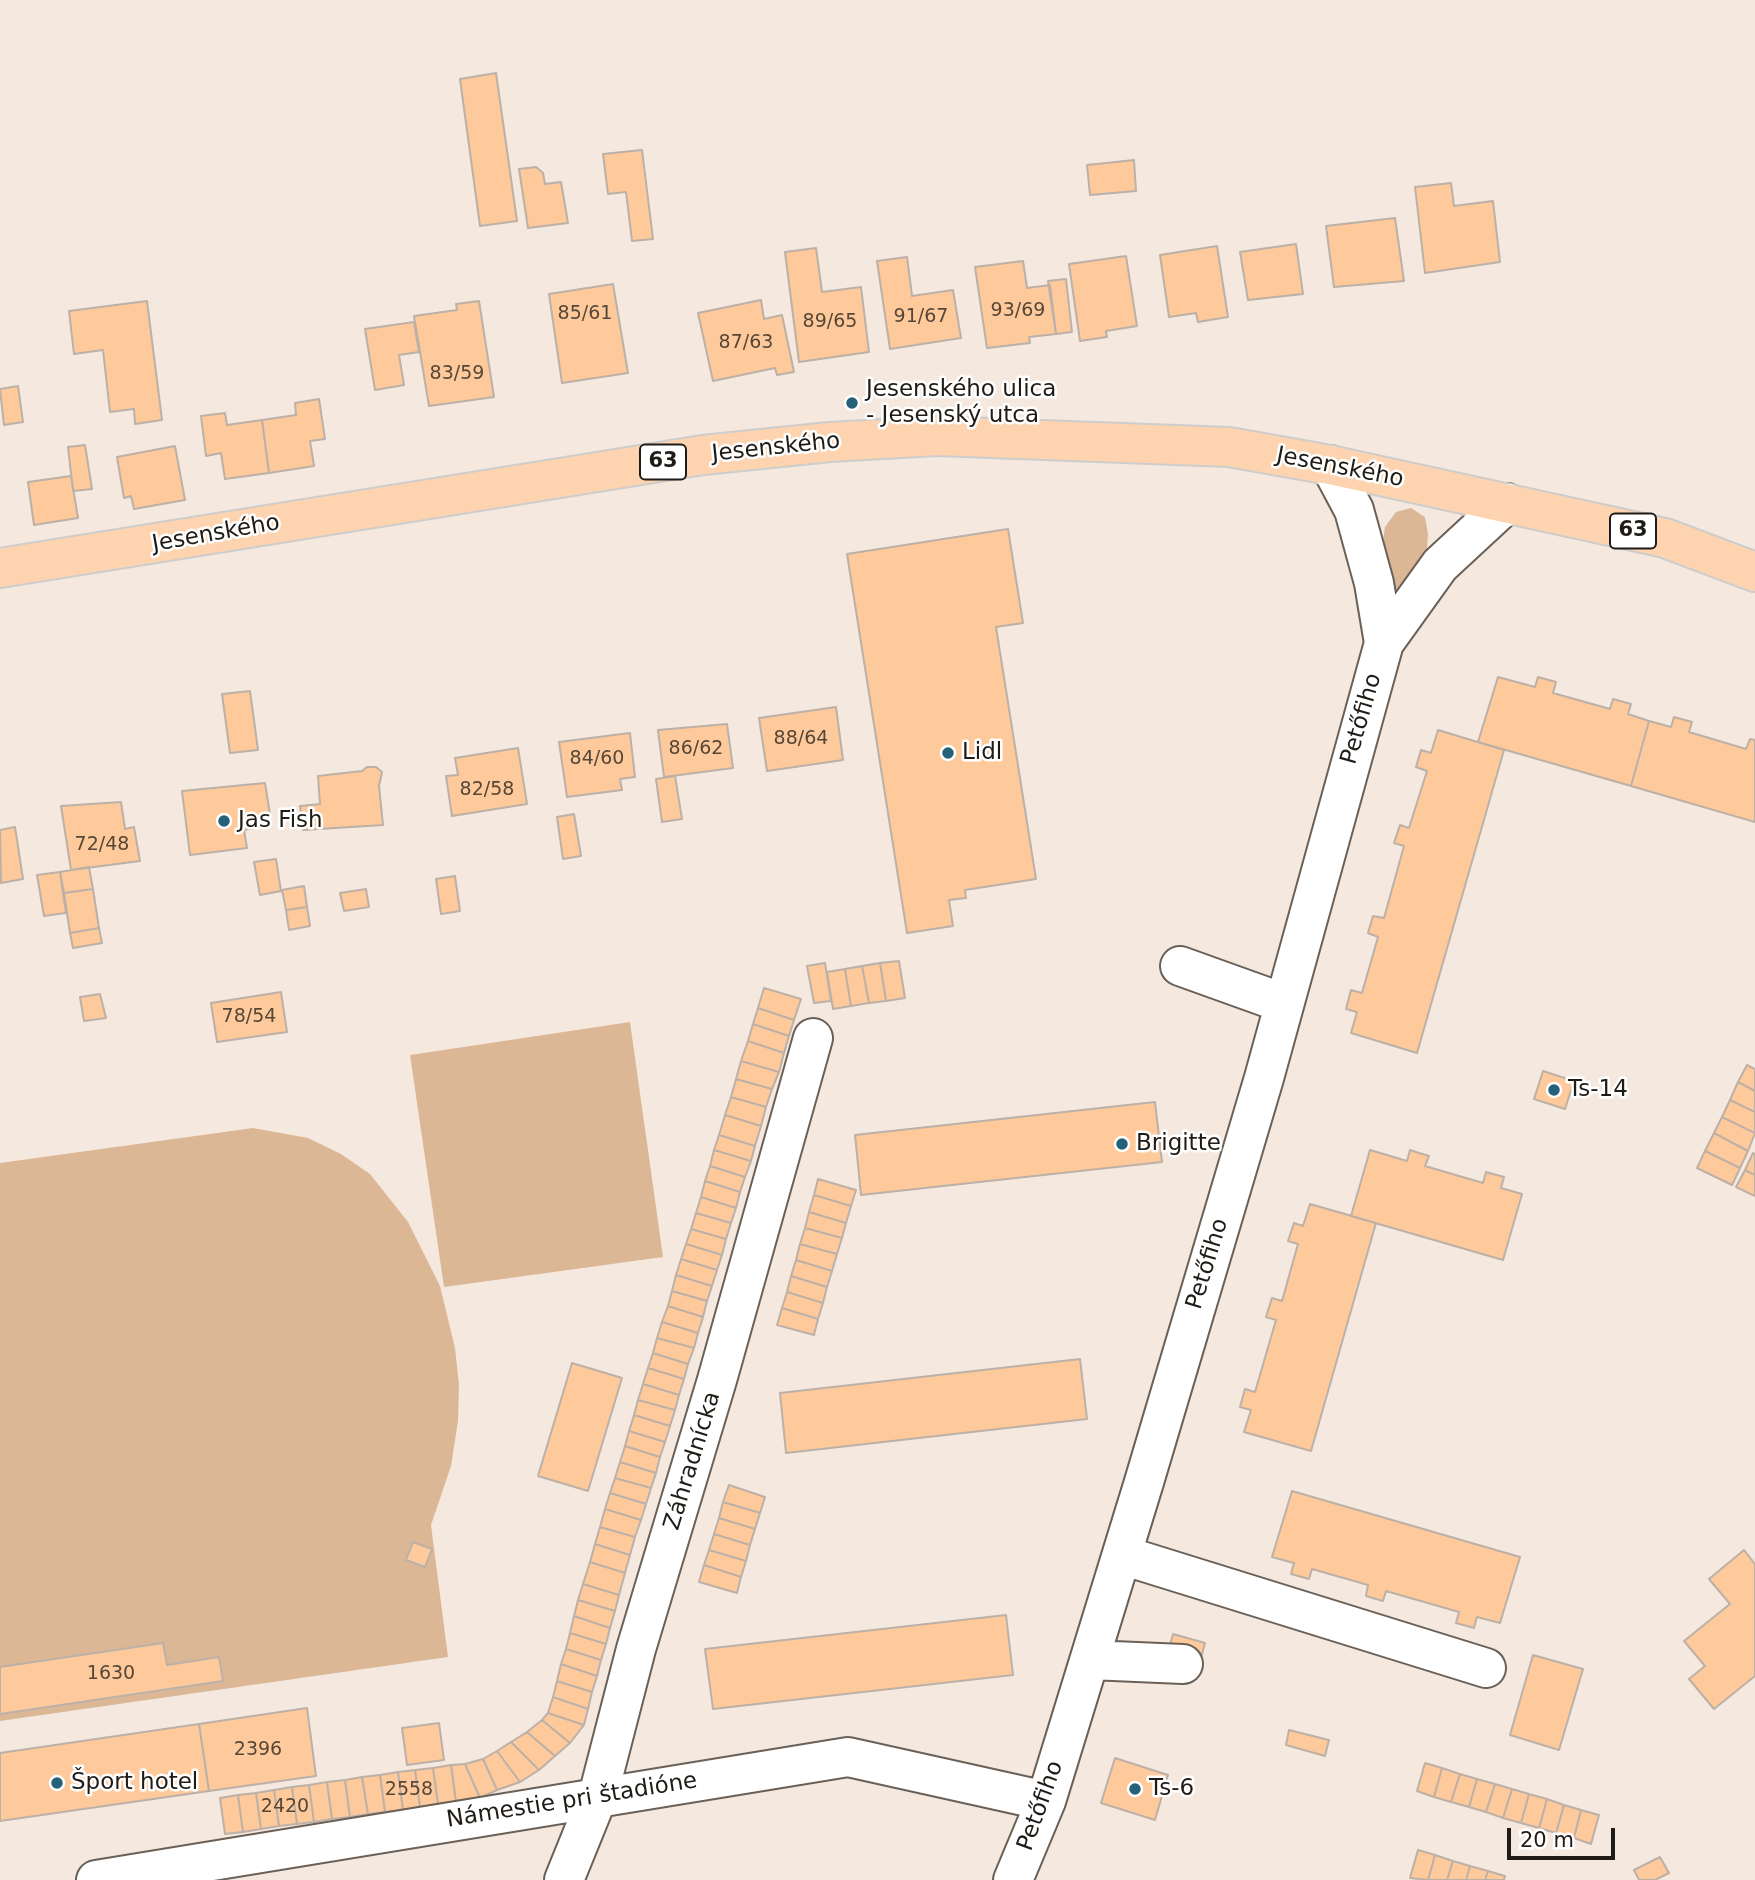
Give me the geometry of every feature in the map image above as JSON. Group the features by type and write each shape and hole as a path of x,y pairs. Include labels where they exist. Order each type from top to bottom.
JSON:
{"main road":[{"name":"Jesenského","path":"0,568 703,456 830,442 937,436 1216,446 1330,465 1665,538 1755,572"}],"street":[{"name":"Petőfiho","path":"1330,465 1354,510 1374,583 1384,643"},
{"name":"Petőfiho","path":"1013,1880 1046,1801 1122,1555 1264,1078 1384,643 1440,565 1507,503"},
{"path":"1180,966 1283,1003"},
{"name":"Záhradnícka","path":"564,1880 598,1796 636,1649 717,1380 813,1038"},
{"path":"1122,1555 1486,1668"},
{"path":"1090,1660 1182,1664"},
{"name":"Námestie pri štadióne","path":"96,1880 848,1757 1046,1801"}],"shaded area":[{"path":"1411,508 1425,517 1428,534 1426,564 1400,606 1381,556 1385,527 1396,512"},
{"path":"630,1022 663,1257 444,1287 410,1055"},
{"path":"253,1128 308,1138 341,1154 370,1174 408,1222 440,1286 455,1348 459,1385 458,1421 451,1466 431,1525 448,1657 0,1721 0,1163"}],"building":[{"path":"496,73 517,221 480,226 460,79"},
{"path":"642,150 653,239 632,241 626,192 608,194 603,154"},
{"path":"1134,160 1136,191 1090,195 1087,165"},
{"path":"536,167 543,173 545,184 561,182 568,223 528,228 519,169"},
{"path":"1451,183 1454,206 1493,201 1500,262 1425,273 1415,187"},
{"path":"1395,218 1404,281 1334,287 1326,226"},
{"path":"1296,244 1303,294 1248,300 1240,252"},
{"path":"1217,246 1228,317 1198,322 1196,313 1169,317 1160,255"},
{"path":"816,248 822,292 861,287 869,352 799,362 785,252"},
{"path":"1126,256 1137,326 1106,331 1107,337 1080,341 1069,264"},
{"path":"907,257 912,296 953,290 961,338 890,349 877,261"},
{"path":"1023,261 1027,288 1050,285 1056,334 1029,337 1030,343 987,348 975,267"},
{"path":"1066,279 1072,332 1056,334 1048,281"},
{"path":"613,284 628,373 562,383 549,294"},
{"path":"761,300 764,319 782,315 794,372 777,375 775,368 713,381 698,313"},
{"path":"147,301 162,420 135,424 134,409 110,412 103,350 74,354 69,311"},
{"path":"479,301 494,397 429,406 414,316 457,310 456,304"},
{"path":"414,322 419,352 399,355 404,385 375,390 365,329"},
{"path":"18,386 23,422 4,425 0,389"},
{"path":"319,399 325,439 310,441 314,466 269,473 262,420 296,415 295,403"},
{"path":"225,413 227,425 262,420 269,473 225,479 221,453 206,456 201,416"},
{"path":"85,445 92,489 73,491 68,447"},
{"path":"175,446 185,500 134,509 131,496 124,498 117,457"},
{"path":"71,476 78,518 34,525 28,482"},
{"name":"Lidl","path":"1008,529 1023,623 996,627 1036,879 965,890 966,898 949,900 953,926 907,933 847,554"},
{"path":"1498,677 1535,687 1538,677 1556,682 1553,693 1610,709 1613,699 1631,704 1628,714 1649,721 1631,786 1478,742"},
{"path":"250,691 258,750 230,753 222,694"},
{"path":"836,707 843,760 767,771 759,718"},
{"path":"1674,717 1692,722 1689,732 1746,749 1750,739 1755,740 1755,822 1631,786 1649,721 1671,727"},
{"path":"727,724 733,768 664,777 658,730"},
{"path":"1438,730 1504,750 1417,1053 1351,1033 1357,1012 1346,1009 1351,990 1362,993 1378,937 1368,933 1373,916 1384,918 1404,846 1394,843 1400,825 1409,828 1427,771 1416,767 1421,750 1431,753"},
{"path":"630,733 635,777 620,779 622,790 567,797 559,742"},
{"path":"518,748 527,804 452,816 446,776 458,775 455,758"},
{"path":"367,767 376,767 382,772 379,786 383,825 303,830 300,806 320,804 318,776 362,771"},
{"path":"675,776 682,819 662,822 656,779"},
{"name":"Jas Fish","path":"265,783 270,814 261,816 262,827 244,830 247,848 190,855 182,791"},
{"path":"121,802 125,829 134,827 140,861 71,870 61,806"},
{"path":"574,814 581,856 563,859 557,817"},
{"path":"15,827 23,879 1,883 0,830"},
{"path":"276,859 281,891 260,895 254,862"},
{"path":"89,867 93,889 64,893 60,872"},
{"path":"60,872 66,913 44,916 37,875"},
{"path":"455,876 460,911 441,914 436,879"},
{"path":"304,886 307,907 286,910 282,890"},
{"path":"93,889 99,928 70,933 64,893"},
{"path":"366,889 369,907 344,911 340,893"},
{"path":"307,907 310,926 289,930 286,910"},
{"path":"99,928 102,943 73,948 70,933"},
{"path":"899,961 905,998 886,1001 880,963"},
{"path":"825,963 831,1001 814,1003 807,966"},
{"path":"880,963 886,1001 869,1003 862,966"},
{"path":"862,966 869,1003 851,1006 845,969"},
{"path":"845,969 851,1006 833,1009 827,972"},
{"path":"764,988 801,999 794,1020 758,1008"},
{"path":"281,992 287,1032 217,1042 211,1003"},
{"path":"100,994 106,1018 84,1021 80,997"},
{"path":"758,1008 794,1020 789,1036 753,1024"},
{"path":"753,1024 789,1036 784,1053 748,1041"},
{"path":"748,1041 784,1053 779,1072 741,1061"},
{"path":"741,1061 779,1072 772,1089 736,1079"},
{"path":"1747,1065 1755,1069 1755,1091 1738,1082"},
{"name":"Ts-14","path":"1543,1071 1574,1081 1565,1109 1534,1099"},
{"path":"736,1079 772,1089 766,1107 731,1097"},
{"path":"1738,1082 1755,1091 1755,1112 1730,1100"},
{"path":"731,1097 766,1107 761,1126 725,1115"},
{"path":"1730,1100 1755,1112 1755,1133 1722,1117"},
{"path":"1155,1102 1162,1162 861,1195 855,1135"},
{"path":"725,1115 761,1126 755,1146 719,1135"},
{"path":"1722,1117 1755,1133 1748,1151 1714,1133"},
{"path":"1714,1133 1748,1151 1740,1168 1705,1151"},
{"path":"719,1135 755,1146 751,1161 714,1150"},
{"path":"714,1150 751,1161 745,1177 710,1166"},
{"path":"1370,1150 1407,1161 1410,1150 1429,1156 1425,1166 1483,1183 1486,1172 1504,1177 1501,1188 1522,1194 1503,1260 1351,1216"},
{"path":"1705,1151 1740,1168 1732,1185 1697,1168"},
{"path":"1753,1153 1755,1154 1755,1175 1745,1170"},
{"path":"710,1166 745,1177 740,1192 705,1181"},
{"path":"1745,1170 1755,1175 1755,1196 1736,1187"},
{"path":"818,1179 856,1190 851,1206 814,1195"},
{"path":"705,1181 740,1192 736,1208 701,1197"},
{"path":"814,1195 851,1206 846,1223 809,1212"},
{"path":"701,1197 736,1208 731,1223 696,1213"},
{"path":"1310,1204 1376,1223 1311,1451 1244,1432 1251,1410 1240,1407 1245,1389 1255,1392 1276,1320 1266,1317 1272,1298 1282,1301 1298,1244 1288,1241 1294,1223 1303,1226"},
{"path":"809,1212 846,1223 842,1238 805,1228"},
{"path":"696,1213 731,1223 726,1239 691,1229"},
{"path":"805,1228 842,1238 837,1254 800,1244"},
{"path":"691,1229 726,1239 722,1255 686,1244"},
{"path":"686,1244 722,1255 717,1270 681,1259"},
{"path":"800,1244 837,1254 832,1271 796,1260"},
{"path":"681,1259 717,1270 712,1286 676,1275"},
{"path":"796,1260 832,1271 827,1287 791,1276"},
{"path":"676,1275 712,1286 707,1301 672,1291"},
{"path":"791,1276 827,1287 823,1303 787,1292"},
{"path":"672,1291 707,1301 703,1317 668,1306"},
{"path":"787,1292 823,1303 818,1319 782,1308"},
{"path":"668,1306 703,1317 698,1333 662,1322"},
{"path":"782,1308 818,1319 814,1335 777,1325"},
{"path":"662,1322 698,1333 694,1348 657,1338"},
{"path":"657,1338 694,1348 688,1364 653,1353"},
{"path":"653,1353 688,1364 684,1379 648,1368"},
{"path":"1080,1359 1087,1419 786,1453 780,1393"},
{"path":"572,1363 622,1378 588,1491 538,1476"},
{"path":"648,1368 684,1379 679,1395 643,1384"},
{"path":"643,1384 679,1395 675,1410 638,1400"},
{"path":"638,1400 675,1410 670,1426 634,1415"},
{"path":"634,1415 670,1426 665,1442 629,1431"},
{"path":"629,1431 665,1442 660,1457 625,1446"},
{"path":"625,1446 660,1457 656,1473 620,1462"},
{"path":"620,1462 656,1473 651,1488 615,1478"},
{"path":"615,1478 651,1488 646,1504 610,1493"},
{"path":"729,1485 765,1497 760,1513 723,1502"},
{"path":"1292,1491 1520,1557 1500,1623 1477,1617 1474,1628 1456,1623 1459,1612 1386,1591 1383,1601 1366,1596 1368,1585 1312,1569 1309,1579 1291,1574 1294,1563 1272,1557"},
{"path":"610,1493 646,1504 641,1520 605,1509"},
{"path":"723,1502 760,1513 755,1529 719,1518"},
{"path":"605,1509 641,1520 635,1537 600,1527"},
{"path":"719,1518 755,1529 750,1545 714,1534"},
{"path":"600,1527 635,1537 630,1555 595,1544"},
{"path":"714,1534 750,1545 746,1561 709,1550"},
{"path":"413,1542 432,1549 425,1567 406,1560"},
{"path":"595,1544 630,1555 625,1573 590,1562"},
{"path":"709,1550 746,1561 741,1577 704,1565"},
{"path":"1744,1550 1755,1564 1755,1676 1714,1709 1689,1679 1705,1666 1684,1641 1730,1604 1709,1579"},
{"path":"590,1562 625,1573 619,1595 583,1584"},
{"path":"704,1565 741,1577 737,1593 699,1582"},
{"path":"583,1584 619,1595 615,1611 578,1600"},
{"path":"578,1600 615,1611 610,1628 574,1616"},
{"path":"1006,1615 1013,1675 713,1709 705,1649"},
{"path":"574,1616 610,1628 606,1644 570,1633"},
{"path":"570,1633 606,1644 601,1660 566,1649"},
{"path":"1173,1634 1205,1643 1201,1658 1169,1649"},
{"path":"163,1643 167,1665 219,1657 223,1681 0,1714 0,1667"},
{"path":"566,1649 601,1660 597,1676 561,1664"},
{"path":"1533,1655 1583,1669 1559,1750 1510,1735"},
{"path":"561,1664 597,1676 592,1692 557,1681"},
{"path":"557,1681 592,1692 588,1709 553,1697"},
{"path":"553,1697 588,1709 584,1725 548,1713"},
{"path":"307,1708 316,1776 209,1791 199,1724"},
{"path":"548,1713 584,1725 570,1743 542,1720"},
{"path":"542,1720 570,1743 555,1756 527,1732"},
{"path":"439,1723 444,1760 407,1765 402,1728"},
{"path":"199,1724 209,1791 0,1821 0,1753"},
{"path":"1289,1730 1329,1740 1325,1756 1286,1745"},
{"path":"527,1732 555,1756 539,1770 511,1742"},
{"path":"511,1742 539,1770 520,1782 497,1751"},
{"path":"497,1751 520,1782 497,1790 483,1759"},
{"name":"Ts-6","path":"1115,1758 1168,1775 1155,1820 1101,1803"},
{"path":"483,1759 497,1790 480,1798 465,1764"},
{"path":"1425,1763 1442,1768 1434,1797 1417,1791"},
{"path":"465,1764 480,1798 456,1802 451,1765"},
{"path":"451,1765 456,1802 438,1804 433,1768"},
{"path":"433,1768 438,1804 420,1807 415,1770"},
{"path":"1442,1768 1460,1774 1451,1802 1434,1797"},
{"path":"415,1770 420,1807 403,1810 398,1772"},
{"path":"398,1772 403,1810 385,1812 380,1775"},
{"path":"1460,1774 1477,1779 1469,1807 1451,1802"},
{"path":"380,1775 385,1812 368,1814 362,1777"},
{"path":"362,1777 368,1814 350,1817 345,1780"},
{"path":"1477,1779 1495,1784 1486,1812 1469,1807"},
{"path":"345,1780 350,1817 332,1819 327,1782"},
{"path":"327,1782 332,1819 314,1822 309,1785"},
{"path":"1495,1784 1512,1789 1503,1818 1486,1812"},
{"path":"309,1785 314,1822 297,1824 292,1787"},
{"path":"292,1787 297,1824 279,1826 274,1790"},
{"path":"1512,1789 1529,1794 1521,1823 1503,1818"},
{"path":"274,1790 279,1826 261,1829 256,1793"},
{"path":"256,1793 261,1829 243,1832 238,1795"},
{"path":"1529,1794 1547,1799 1539,1828 1521,1823"},
{"path":"238,1795 243,1832 225,1834 220,1798"},
{"path":"1547,1799 1564,1805 1556,1833 1539,1828"},
{"path":"1564,1805 1581,1810 1574,1838 1556,1833"},
{"path":"1581,1810 1599,1815 1591,1844 1574,1838"},
{"path":"1418,1850 1435,1855 1428,1880 1410,1878"},
{"path":"1435,1855 1453,1861 1447,1880 1428,1880"},
{"path":"1660,1857 1669,1873 1655,1880 1639,1880 1634,1870"},
{"path":"1453,1861 1470,1866 1466,1880 1447,1880"},
{"path":"1470,1866 1488,1871 1485,1880 1466,1880"},
{"path":"1488,1871 1505,1876 1504,1880 1485,1880"}],"place":[{"name":"Jesenského ulica - Jesenský utca","path":"852,403"},
{"name":"Lidl","path":"948,753"},
{"name":"Jas Fish","path":"224,821"},
{"name":"Ts-14","path":"1554,1090"},
{"name":"Brigitte","path":"1122,1144"},
{"name":"Šport hotel","path":"57,1783"},
{"name":"Ts-6","path":"1135,1789"}]}
